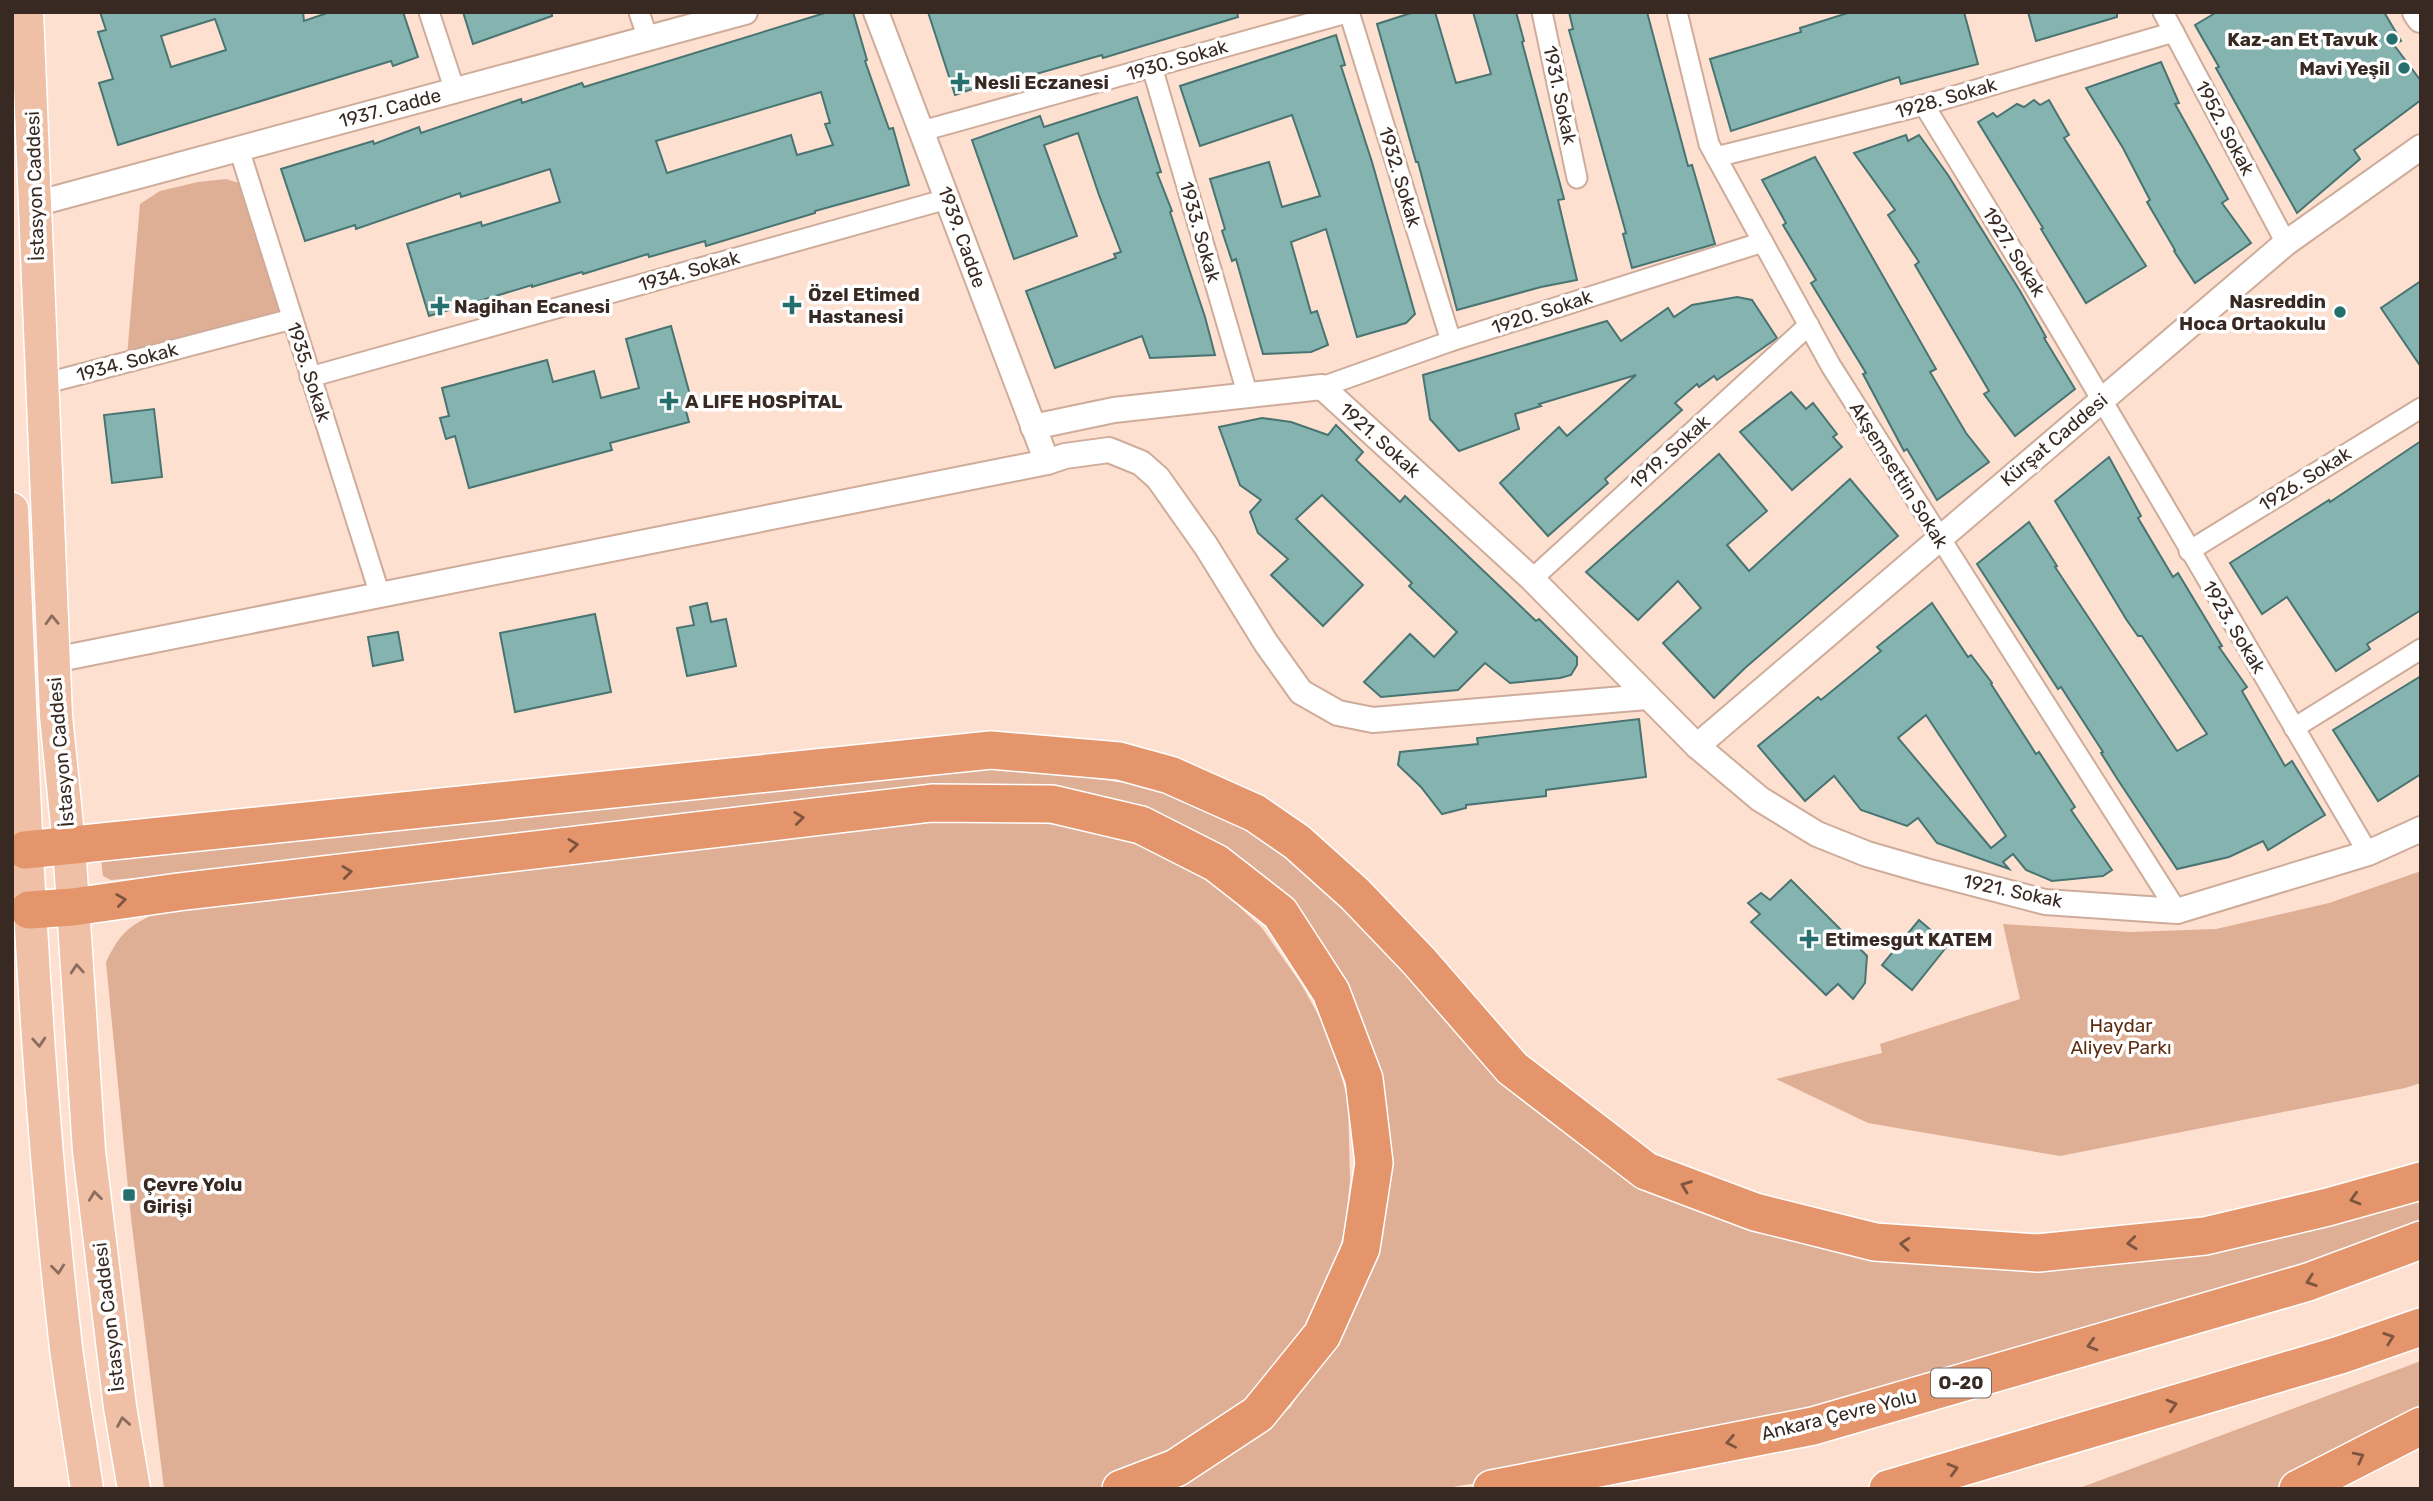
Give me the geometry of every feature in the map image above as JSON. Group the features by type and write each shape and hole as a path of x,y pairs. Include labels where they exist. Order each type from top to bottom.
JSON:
{"highway":[{"path":"25,850 991,751 1119,761 1170,775 1255,813 1297,842 1355,894 1419,961 1512,1068 1646,1171 1755,1212 1875,1242 2038,1252 2205,1236 2328,1207 2421,1181"},
{"path":"29,910 73,907 192,890 932,803 1052,804 1141,825 1216,863 1280,913 1331,992 1364,1079 1374,1163 1361,1248 1322,1335 1258,1414 1176,1468 1121,1489"},
{"name":"Ankara Çevre Yolu","path":"1492,1489 1812,1426 2308,1282 2421,1240"},
{"path":"1888,1489 2340,1355 2421,1327"},
{"path":"2298,1489 2421,1426"}],"main road":[{"name":"İstasyon Caddesi","path":"27,12 56,716 69,845 89,1151 120,1407 134,1489"},
{"path":"2417,12 2421,18"},
{"name":"İstasyon Caddesi","path":"12,509 25,850 46,1140 65,1336 87,1489"}],"street":[{"path":"429,12 455,91"},
{"path":"639,12 648,38"},
{"name":"1937. Cadde","path":"35,204 745,12"},
{"name":"1939. Cadde","path":"876,12 1047,462"},
{"name":"1930. Sokak","path":"922,131 1349,12"},
{"name":"1932. Sokak","path":"1349,12 1451,341"},
{"name":"1931. Sokak","path":"1542,12 1577,178"},
{"name":"Akşemsettin Sokak","path":"1678,12 1709,144 1831,366 2177,911"},
{"name":"1952. Sokak","path":"2163,12 2286,243"},
{"name":"1928. Sokak","path":"1716,157 1924,105 2174,32"},
{"name":"1933. Sokak","path":"1152,67 1248,396"},
{"name":"1927. Sokak","path":"1924,105 2048,306 2101,400"},
{"name":"Kürşat Caddesi","path":"1697,746 2286,243 2421,147"},
{"name":"1935. Sokak","path":"239,149 380,596"},
{"name":"1934. Sokak","path":"310,377 947,199"},
{"name":"1920. Sokak","path":"1322,387 1451,341 1763,242"},
{"name":"1934. Sokak","path":"43,384 292,319"},
{"name":"1919. Sokak","path":"1532,579 1809,325"},
{"name":"1921. Sokak","path":"1033,427 1114,410 1322,387 1532,579 1697,746 1760,799 1817,834 1926,871 2045,902 2177,911 2368,853 2421,829"},
{"name":"1923. Sokak","path":"2101,400 2368,853"},
{"name":"1926. Sokak","path":"2189,551 2421,408"},
{"path":"54,660 1047,462 1065,456 1109,450 1141,463 1158,478 1206,546 1266,643 1301,692 1338,713 1373,720 1647,697"},
{"path":"2294,728 2421,649"}],"green space":[{"path":"226,179 242,184 282,315 127,356 140,204 160,191"},
{"path":"997,764 1163,789 1255,825 1695,1205 1904,1257 2421,1194 2421,1221 2301,1264 2127,1320 1839,1405 1535,1473 1441,1489 1170,1489 1237,1449 1290,1408 1331,1344 1379,1167 1284,907 1055,800 111,880 103,876 101,858"},
{"path":"991,819 1058,825 1136,843 1180,863 1218,887 1262,928 1301,984 1329,1034 1348,1100 1350,1180 1345,1231 1313,1323 1241,1420 1107,1489 164,1489 131,1218 106,962 128,929 163,910 855,827"},
{"name":"Haydar Aliyev Parkı","path":"2421,871 2421,1083 2060,1156 1868,1123 1776,1079 1882,1053 1880,1044 2020,999 2003,924 2131,932 2216,929 2329,903"},
{"path":"2421,1361 2421,1413 2274,1489 2077,1489"}],"building":[{"path":"100,12 303,12 304,21 330,12 403,12 418,57 393,66 391,61 118,145 99,83 113,79 98,32 106,30","holes":["215,19 226,50 171,67 161,36"]},
{"path":"463,12 552,12 552,16 473,44"},
{"path":"828,12 853,12 867,60 865,61 889,129 893,128 909,185 815,211 706,246 705,241 649,257 648,254 429,316 407,244 481,222 482,226 560,202 550,169 461,197 460,193 356,229 355,225 305,241 281,169 373,141 374,144 419,127 421,133 521,99 522,103 582,83 584,87","holes":["821,92 830,123 825,124 833,145 797,155 791,135 667,173 656,141"]},
{"path":"928,12 1237,12 1238,17 1103,58 1102,55 1005,83 1004,78 955,95"},
{"path":"1414,12 1435,12 1456,83 1491,74 1473,12 1516,12 1564,199 1558,200 1577,280 1457,310 1418,162 1377,24"},
{"path":"1569,12 1647,12 1688,166 1692,165 1715,244 1632,268 1623,234 1626,233 1569,30 1573,29"},
{"path":"1851,12 1964,12 1978,64 1901,84 1899,77 1731,131 1710,59 1801,32 1800,28"},
{"path":"2028,12 2117,12 2117,17 2036,41"},
{"path":"2217,12 2384,12 2401,41 2394,45 2421,81 2421,100 2354,150 2360,159 2297,213 2195,25"},
{"path":"1336,35 1345,65 1341,66 1372,162 1415,314 1406,323 1357,337 1326,229 1291,242 1311,313 1317,311 1328,345 1311,352 1263,354 1236,259 1232,261 1222,231 1225,229 1210,179 1269,162 1282,207 1320,196 1292,115 1200,146 1180,86"},
{"path":"2161,62 2179,103 2175,104 2228,199 2222,203 2251,243 2195,283 2147,202 2150,200 2123,148 2086,88"},
{"path":"1137,97 1161,172 1157,173 1172,211 1170,212 1215,355 1150,358 1142,336 1055,368 1026,291 1116,258 1114,254 1121,252 1078,133 1044,145 1077,236 1014,259 972,140 1040,116 1044,127"},
{"path":"2034,100 2040,105 2049,100 2069,135 2064,138 2146,266 2086,303 1978,122 1993,113 1997,117 2017,104 2024,107"},
{"path":"1906,135 1908,141 1919,135 1948,175 2020,291 2075,389 2015,436 1984,394 1989,391 1915,265 1919,262 1888,215 1895,210 1854,153"},
{"path":"1815,157 1936,369 1930,372 1966,433 1989,462 1937,500 1907,449 1904,451 1863,374 1866,373 1811,283 1816,280 1783,225 1786,223 1762,180"},
{"path":"2421,281 2421,367 2381,308"},
{"path":"1737,297 1752,300 1777,338 1717,380 1714,376 1699,387 1697,384 1675,403 1682,410 1605,479 1608,483 1548,536 1500,483 1559,427 1567,436 1636,375 1539,404 1541,406 1515,414 1519,429 1459,451 1430,419 1423,375 1607,321 1621,341 1668,308 1674,317 1692,305"},
{"path":"671,326 692,402 684,404 689,422 610,443 612,450 469,488 455,436 446,439 440,418 449,416 442,388 547,360 553,382 594,371 601,398 639,388 626,339"},
{"path":"1791,392 1806,409 1813,403 1837,434 1833,437 1842,447 1792,490 1740,432"},
{"path":"154,409 162,477 112,483 104,415"},
{"path":"1262,418 1291,422 1328,435 1336,425 1363,452 1356,460 1400,502 1405,496 1577,657 1577,665 1571,675 1510,683 1485,663 1458,690 1381,697 1364,682 1410,634 1434,657 1457,632 1409,586 1412,583 1322,495 1296,519 1363,585 1323,626 1271,575 1288,559 1258,533 1250,512 1261,500 1240,485 1219,427"},
{"path":"2421,441 2421,610 2367,644 2370,649 2336,671 2287,597 2262,614 2230,563 2329,500 2330,502"},
{"path":"1719,454 1767,511 1727,545 1749,571 1850,479 1898,536 1714,698 1663,643 1701,608 1678,581 1638,620 1586,572"},
{"path":"2109,457 2141,516 2138,518 2173,577 2178,573 2222,646 2219,647 2247,687 2242,691 2285,766 2292,761 2325,815 2268,850 2263,841 2229,857 2177,869 2061,687 2058,689 1977,564 2029,522 2057,566 2055,567 2177,751 2207,734 2142,636 2138,636 2126,619 2055,501"},
{"path":"707,603 711,622 726,619 736,666 687,676 677,628 694,625 690,607"},
{"path":"1932,603 1968,657 1971,655 1992,683 2036,754 2039,752 2075,807 2071,810 2112,870 2103,876 2052,881 2026,870 2013,854 2003,862 2009,869 1937,843 1918,818 1907,826 1861,810 1834,776 1805,801 1758,746 1818,697 1821,700 1881,651 1877,647","holes":["1926,715 2006,836 1991,848 1898,738"]},
{"path":"595,614 611,692 515,712 500,633"},
{"path":"398,632 403,660 373,666 368,637"},
{"path":"2421,676 2421,774 2378,801 2333,730"},
{"path":"1639,719 1646,777 1546,790 1546,796 1466,805 1466,808 1442,814 1421,787 1398,765 1400,752 1478,744 1477,738"},
{"name":"Etimesgut KATEM","path":"1791,880 1867,956 1865,983 1853,999 1838,984 1826,995 1751,922 1760,914 1748,903 1761,893 1770,900"},
{"path":"1919,920 1948,945 1912,990 1882,965"}],"place":[{"name":"Kaz-an Et Tavuk","path":"2392,39"},
{"name":"Mavi Yeşil","path":"2404,68"},
{"name":"Nesli Eczanesi","path":"960,82"},
{"name":"Özel Etimed Hastanesi","path":"792,305"},
{"name":"Nagihan Ecanesi","path":"440,306"},
{"name":"Nasreddin Hoca Ortaokulu","path":"2340,312"},
{"name":"A LIFE HOSPİTAL","path":"669,401"},
{"name":"Etimesgut KATEM","path":"1809,939"},
{"name":"Çevre Yolu Girişi","path":"129,1195"}]}
